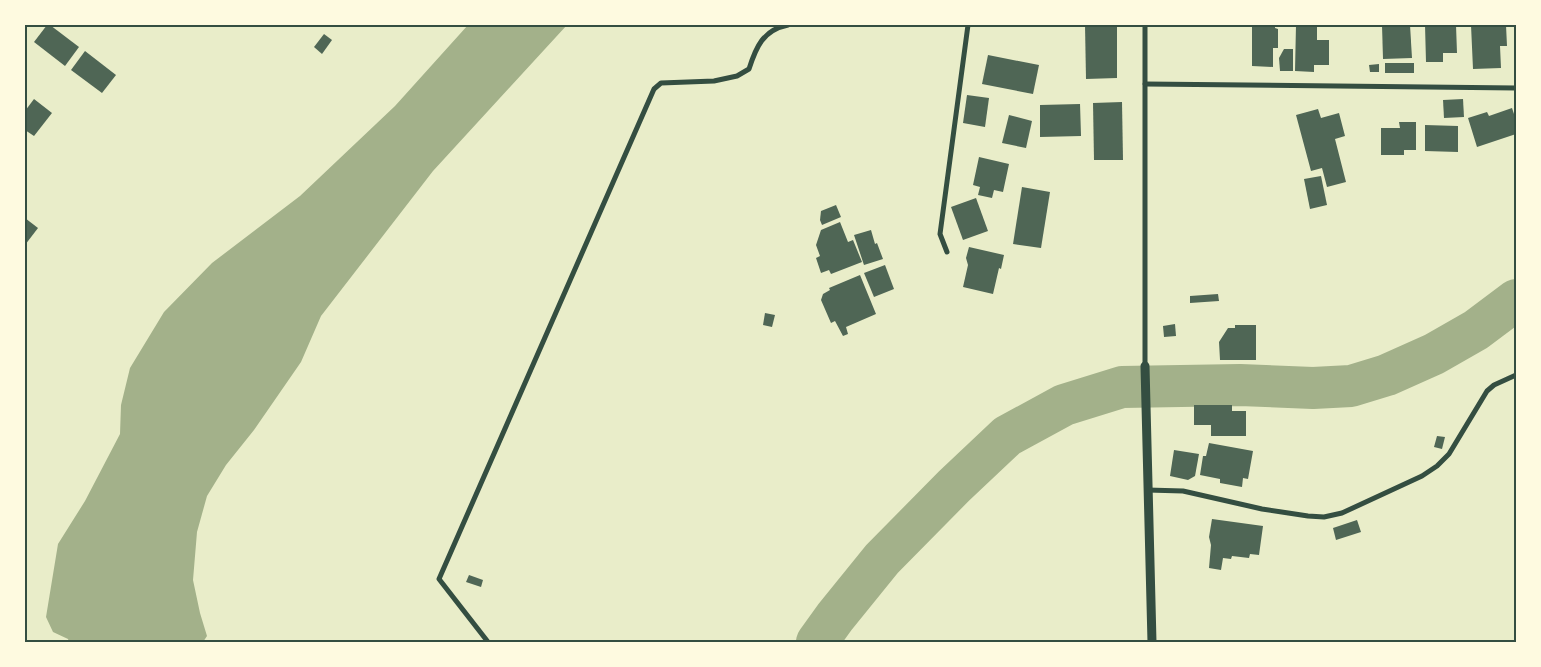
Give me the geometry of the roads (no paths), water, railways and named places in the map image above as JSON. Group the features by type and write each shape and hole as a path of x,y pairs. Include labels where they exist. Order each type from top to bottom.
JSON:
{"street":[{"path":"488,642 439,578 654,89 661,83 714,82 737,76 749,69 756,49 766,35 788,25"},
{"path":"947,252 940,234 968,25"},
{"path":"1145,25 1145,366 1152,642"},
{"path":"1145,84 1516,88"},
{"path":"1147,490 1183,491 1262,509 1308,516 1324,517 1342,514 1422,476 1437,466 1449,454 1487,391 1494,384 1516,375"}],"waterway":[{"path":"817,642 882,559 954,486 1007,436 1064,405 1122,387 1240,385 1313,388 1351,386 1387,375 1434,354 1476,330 1516,300"}]}
